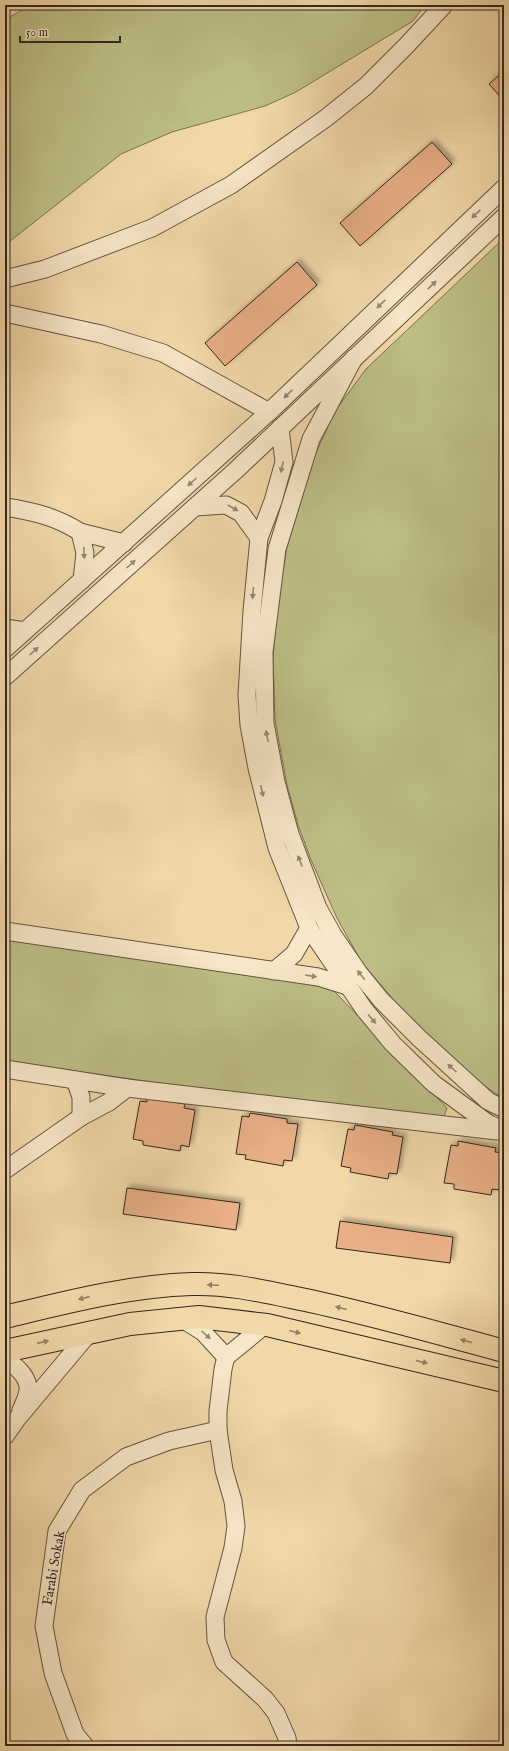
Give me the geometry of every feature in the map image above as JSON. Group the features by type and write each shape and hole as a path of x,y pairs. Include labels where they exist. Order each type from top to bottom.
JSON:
{"main road":[{"path":"5,1317 98,1295 134,1290 192,1284 230,1286 322,1303 504,1351"},
{"path":"5,1350 130,1324 199,1317 238,1320 264,1325 504,1381"}],"street":[{"path":"5,279 45,269 152,228 231,185 326,118 366,86 444,5"},
{"path":"5,650 269,412 504,188"},
{"path":"5,677 195,507 504,217"},
{"path":"5,313 37,318 101,334 163,353 269,412"},
{"path":"354,358 311,439 277,549 264,652 265,723 276,782 290,834 318,908 333,935 359,973 382,1000 419,1038 488,1101 504,1110"},
{"path":"280,428 284,462 273,501 259,538 249,651 247,695 249,725 258,775 278,848 309,928 347,986 393,1044 434,1084 489,1124 504,1131"},
{"path":"195,507 226,505 241,513 259,538"},
{"path":"5,506 31,510 57,520 80,532 124,543"},
{"path":"80,532 85,553 82,580"},
{"path":"5,628 25,632"},
{"path":"274,971 294,954 309,928"},
{"path":"5,931 318,977 347,986"},
{"path":"5,1070 127,1088 504,1131"},
{"path":"75,1080 81,1097 81,1118"},
{"path":"447,1125 458,1114 469,1083"},
{"path":"5,1170 81,1118 109,1102 127,1088"},
{"path":"182,1319 203,1332 226,1357"},
{"path":"264,1325 226,1357 218,1411 218,1430 224,1470 233,1502 236,1526 233,1548 215,1618 216,1640 224,1662 265,1699 276,1713 287,1738 288,1746"},
{"path":"16,1419 90,1332"},
{"path":"5,1361 10,1362 20,1371 28,1386 26,1398 16,1419 5,1436"},
{"name":"Farabi Sokak","path":"85,1746 75,1734 53,1673 44,1626 57,1531 82,1490 126,1457 169,1441 218,1430"}],"green space":[{"path":"30,5 425,5 413,21 296,92 265,106 172,132 121,154 5,245 5,20"},
{"path":"504,238 504,1099 474,1079 410,1019 362,963 337,918 311,860 298,825 287,785 275,720 273,658 277,606 287,547 314,457 335,411 366,369"},
{"path":"5,935 318,981 335,992 447,1108 444,1116 250,1096 5,1061"}],"building":[{"path":"504,71 504,101 489,84"},
{"path":"432,142 452,164 360,246 340,223"},
{"path":"297,262 317,285 225,366 205,343"},
{"path":"147,1098 185,1104 184,1108 195,1110 189,1147 181,1145 180,1151 143,1145 143,1141 133,1139 140,1101 147,1102"},
{"path":"250,1113 287,1119 287,1123 298,1124 292,1161 284,1160 283,1166 245,1159 246,1155 236,1154 242,1116 249,1117"},
{"path":"355,1125 393,1132 392,1135 403,1137 397,1174 389,1173 388,1179 350,1172 351,1168 341,1166 348,1129 354,1130"},
{"path":"458,1141 496,1148 495,1152 504,1153 504,1167 500,1190 492,1189 491,1195 454,1189 454,1184 444,1183 451,1145 458,1146"},
{"path":"127,1188 240,1203 236,1230 123,1214"},
{"path":"340,1221 453,1237 450,1263 336,1248"}]}
